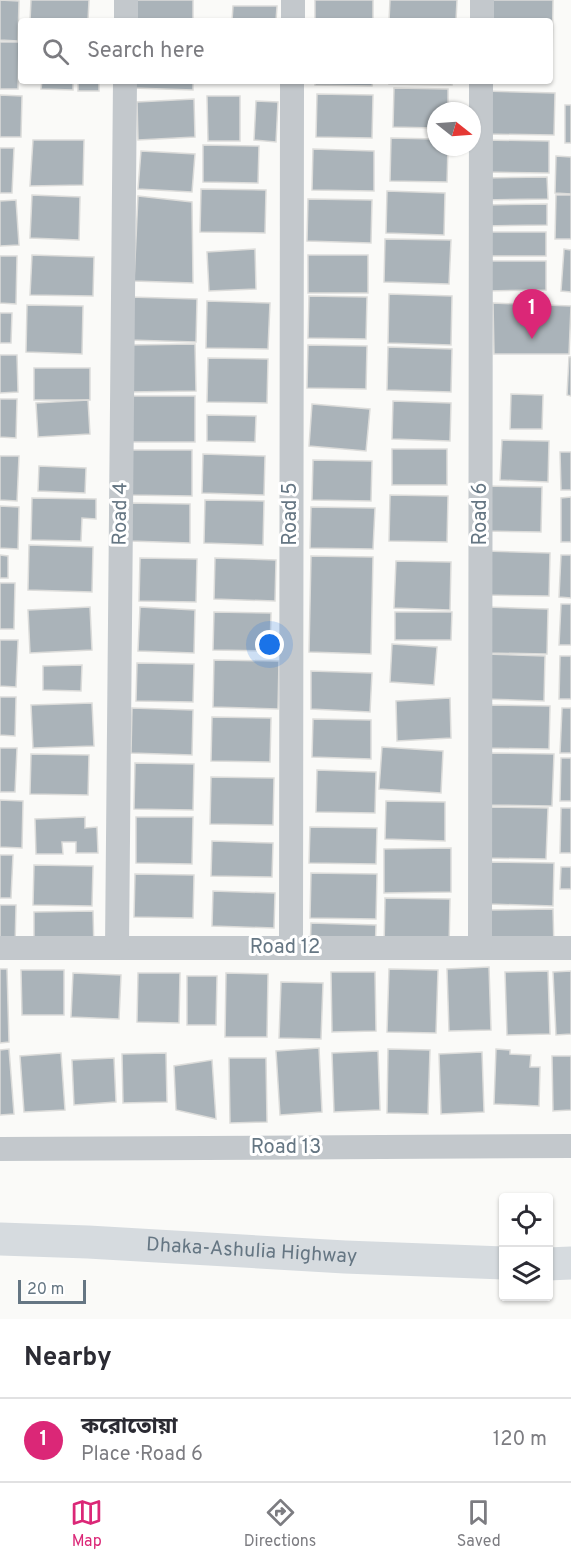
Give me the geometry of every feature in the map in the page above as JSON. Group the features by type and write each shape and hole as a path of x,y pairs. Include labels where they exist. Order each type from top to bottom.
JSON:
{"highway":[{"name":"Dhaka-Ashulia Highway","path":"0,1239 499,1263"},
{"path":"553,1263 571,1263"}],"street":[{"path":"126,0 126,18"},
{"path":"292,18 293,0"},
{"path":"482,0 482,18"},
{"name":"Road 4","path":"117,948 125,84"},
{"name":"Road 5","path":"291,948 292,84"},
{"name":"Road 6","path":"480,948 481,84"},
{"name":"Road 12","path":"0,948 571,948"},
{"name":"Road 13","path":"0,1149 571,1146"}],"building":[{"path":"0,0 19,1 18,41 0,40"},
{"path":"31,0 89,0 88,18 30,18"},
{"path":"129,0 193,0 193,18 128,18"},
{"path":"315,0 373,0 373,18 315,18"},
{"path":"390,0 457,0 456,18 389,18"},
{"path":"484,0 553,0 553,18 483,18"},
{"path":"233,6 277,6 276,18 232,18"},
{"path":"0,42 18,42 18,89 0,89"},
{"path":"42,84 73,84 73,90 41,89"},
{"path":"78,84 99,84 99,91 78,91"},
{"path":"134,84 193,84 193,90 133,88"},
{"path":"315,84 372,84 372,86"},
{"path":"389,84 452,84 452,85"},
{"path":"394,88 448,89 448,102 427,102 427,128 393,127"},
{"path":"484,91 555,93 554,135 483,134"},
{"path":"317,94 373,95 372,138 316,137"},
{"path":"0,95 22,96 21,137 0,137"},
{"path":"207,96 240,96 240,141 208,141"},
{"path":"194,99 195,137 138,140 137,102"},
{"path":"256,101 278,102 276,142 254,140"},
{"path":"565,105 571,105 571,143 565,143"},
{"path":"391,138 427,139 427,156 448,156 447,182 390,181"},
{"path":"33,140 84,140 83,185 30,186"},
{"path":"484,140 549,141 549,173 483,172"},
{"path":"203,145 259,146 258,183 203,182"},
{"path":"0,148 14,148 12,193 0,193"},
{"path":"313,149 374,151 374,191 312,190"},
{"path":"141,151 195,154 192,192 138,189"},
{"path":"556,156 571,157 571,194 555,193"},
{"path":"547,177 548,199 484,200 484,178"},
{"path":"201,189 266,190 265,233 200,232"},
{"path":"387,191 445,193 444,235 386,233"},
{"path":"32,195 80,197 79,240 30,238"},
{"path":"556,195 571,195 571,239 555,239"},
{"path":"138,196 192,202 193,283 134,281"},
{"path":"308,199 372,200 371,243 307,241"},
{"path":"16,200 19,245 0,246 0,201"},
{"path":"547,204 547,225 484,226 484,205"},
{"path":"485,232 546,232 546,256 485,256"},
{"path":"385,239 451,240 449,284 384,282"},
{"path":"255,249 256,289 209,291 207,252"},
{"path":"564,249 571,250 571,292 561,291"},
{"path":"32,255 94,257 93,296 30,295"},
{"path":"308,255 368,255 368,293 308,293"},
{"path":"0,256 17,256 16,304 0,303"},
{"path":"486,261 546,261 546,290 485,291"},
{"path":"389,294 452,296 451,345 388,343"},
{"path":"309,296 367,297 366,339 308,338"},
{"path":"130,297 197,299 196,342 129,340"},
{"path":"207,301 270,303 268,349 206,348"},
{"path":"493,303 571,306 569,354 494,354"},
{"path":"27,305 83,306 82,354 26,352"},
{"path":"0,313 12,313 11,343 0,343"},
{"path":"195,344 196,391 129,392 128,345"},
{"path":"308,345 367,346 366,389 307,388"},
{"path":"388,347 452,349 451,392 387,390"},
{"path":"0,355 17,355 18,392 0,393"},
{"path":"569,357 571,357 571,396 567,395"},
{"path":"208,358 268,359 267,403 207,402"},
{"path":"34,368 90,368 90,400 34,400"},
{"path":"511,394 543,395 542,429 510,429"},
{"path":"129,396 195,396 195,442 128,442"},
{"path":"0,399 17,399 16,438 0,437"},
{"path":"88,400 90,434 38,437 36,403"},
{"path":"393,401 451,403 450,441 392,439"},
{"path":"312,404 370,409 366,451 309,446"},
{"path":"207,415 256,416 255,442 207,441"},
{"path":"502,440 549,441 548,482 500,480"},
{"path":"392,449 447,449 447,485 392,485"},
{"path":"131,450 192,450 192,496 130,495"},
{"path":"560,452 571,452 571,490 561,490"},
{"path":"203,454 265,456 264,495 202,493"},
{"path":"0,456 19,456 17,501 0,500"},
{"path":"313,460 372,461 371,501 312,500"},
{"path":"39,466 86,468 85,493 38,491"},
{"path":"485,486 542,487 541,532 484,531"},
{"path":"390,495 448,496 447,542 389,541"},
{"path":"571,497 571,542 561,542 561,498"},
{"path":"32,498 96,499 96,519 82,518 81,541 31,540"},
{"path":"205,500 264,501 263,545 204,543"},
{"path":"131,503 190,504 190,543 130,541"},
{"path":"0,506 19,507 18,549 0,548"},
{"path":"311,507 375,508 373,549 310,548"},
{"path":"29,545 93,547 92,592 28,590"},
{"path":"485,551 550,553 549,596 483,595"},
{"path":"0,555 8,556 8,578 0,578"},
{"path":"561,555 571,555 571,598 559,597"},
{"path":"311,556 373,557 371,654 309,652"},
{"path":"140,558 197,559 196,602 139,601"},
{"path":"215,558 276,560 275,601 214,599"},
{"path":"396,561 451,562 450,610 394,608"},
{"path":"0,583 15,583 14,629 0,629"},
{"path":"561,604 571,604 571,645 559,645"},
{"path":"90,607 92,650 30,653 28,610"},
{"path":"140,607 195,610 194,653 138,651"},
{"path":"487,607 548,609 547,654 486,653"},
{"path":"214,612 271,613 270,651 213,650"},
{"path":"395,612 452,612 451,640 395,640"},
{"path":"0,640 18,640 16,687 0,686"},
{"path":"392,644 437,647 434,685 390,682"},
{"path":"485,654 545,656 544,701 484,699"},
{"path":"560,656 571,656 571,699 559,699"},
{"path":"214,660 279,661 278,709 213,707"},
{"path":"137,663 194,664 193,702 136,701"},
{"path":"82,665 81,691 43,690 43,666"},
{"path":"311,671 372,673 370,712 311,709"},
{"path":"0,697 16,697 15,736 0,735"},
{"path":"450,698 451,738 397,741 396,701"},
{"path":"92,703 94,746 33,748 31,705"},
{"path":"487,705 550,706 549,749 486,748"},
{"path":"132,708 193,710 192,755 131,753"},
{"path":"562,708 571,708 571,753 560,753"},
{"path":"212,717 271,718 270,762 211,761"},
{"path":"313,719 371,720 371,759 312,757"},
{"path":"382,747 443,751 441,793 379,789"},
{"path":"0,748 17,748 15,792 0,792"},
{"path":"487,753 554,754 552,806 485,805"},
{"path":"31,754 89,755 88,795 30,794"},
{"path":"561,758 571,758 571,801 560,801"},
{"path":"135,763 194,764 193,810 134,809"},
{"path":"317,770 376,772 375,813 316,812"},
{"path":"211,777 274,778 273,825 210,824"},
{"path":"0,800 23,801 22,848 0,847"},
{"path":"386,801 445,802 445,841 385,839"},
{"path":"488,807 548,808 546,859 487,858"},
{"path":"561,808 571,808 571,853 560,853"},
{"path":"85,817 85,828 97,827 98,853 76,853 76,842 62,842 63,854 36,854 35,819"},
{"path":"136,817 193,817 192,864 136,863"},
{"path":"310,827 377,828 376,864 309,863"},
{"path":"212,841 273,843 272,877 211,876"},
{"path":"451,848 451,892 384,893 384,849"},
{"path":"0,855 13,855 11,898 0,898"},
{"path":"490,862 554,863 553,906 489,904"},
{"path":"34,865 93,866 92,906 33,905"},
{"path":"561,867 571,867 571,889 560,889"},
{"path":"311,873 377,874 376,919 310,918"},
{"path":"135,874 194,875 193,918 134,917"},
{"path":"213,891 275,893 274,928 212,926"},
{"path":"385,898 450,899 449,949 384,948"},
{"path":"0,905 16,905 15,947 0,947"},
{"path":"553,909 554,950 490,951 490,910"},
{"path":"93,911 94,951 34,952 34,912"},
{"path":"311,923 376,925 375,955 310,954"},
{"path":"489,967 491,1030 449,1031 447,969"},
{"path":"0,969 7,969 9,1042 0,1043"},
{"path":"389,969 438,970 436,1033 387,1032"},
{"path":"21,970 64,970 64,1015 22,1015"},
{"path":"548,971 550,1034 507,1035 505,972"},
{"path":"571,971 571,1034 556,1035 553,972"},
{"path":"331,972 375,972 376,1031 332,1032"},
{"path":"73,973 121,975 119,1019 71,1017"},
{"path":"138,973 180,973 179,1023 137,1022"},
{"path":"226,973 268,974 267,1037 225,1037"},
{"path":"187,976 217,976 216,1025 187,1025"},
{"path":"281,982 323,983 321,1039 279,1038"},
{"path":"319,1048 322,1112 280,1115 276,1051"},
{"path":"9,1049 14,1114 0,1115 0,1050"},
{"path":"388,1049 430,1050 428,1114 387,1113"},
{"path":"496,1049 510,1050 510,1054 531,1055 530,1067 540,1067 539,1106 494,1104"},
{"path":"378,1051 380,1110 334,1112 332,1053"},
{"path":"482,1052 484,1112 441,1114 439,1054"},
{"path":"61,1053 65,1110 24,1112 20,1056"},
{"path":"166,1053 167,1102 123,1103 122,1054"},
{"path":"552,1056 571,1056 571,1110 553,1111"},
{"path":"114,1058 116,1102 74,1105 72,1060"},
{"path":"229,1058 266,1058 267,1122 230,1123"},
{"path":"212,1060 216,1119 176,1110 174,1066"}],"place":[{"name":"করোতোয়া","path":"532,339"}]}
